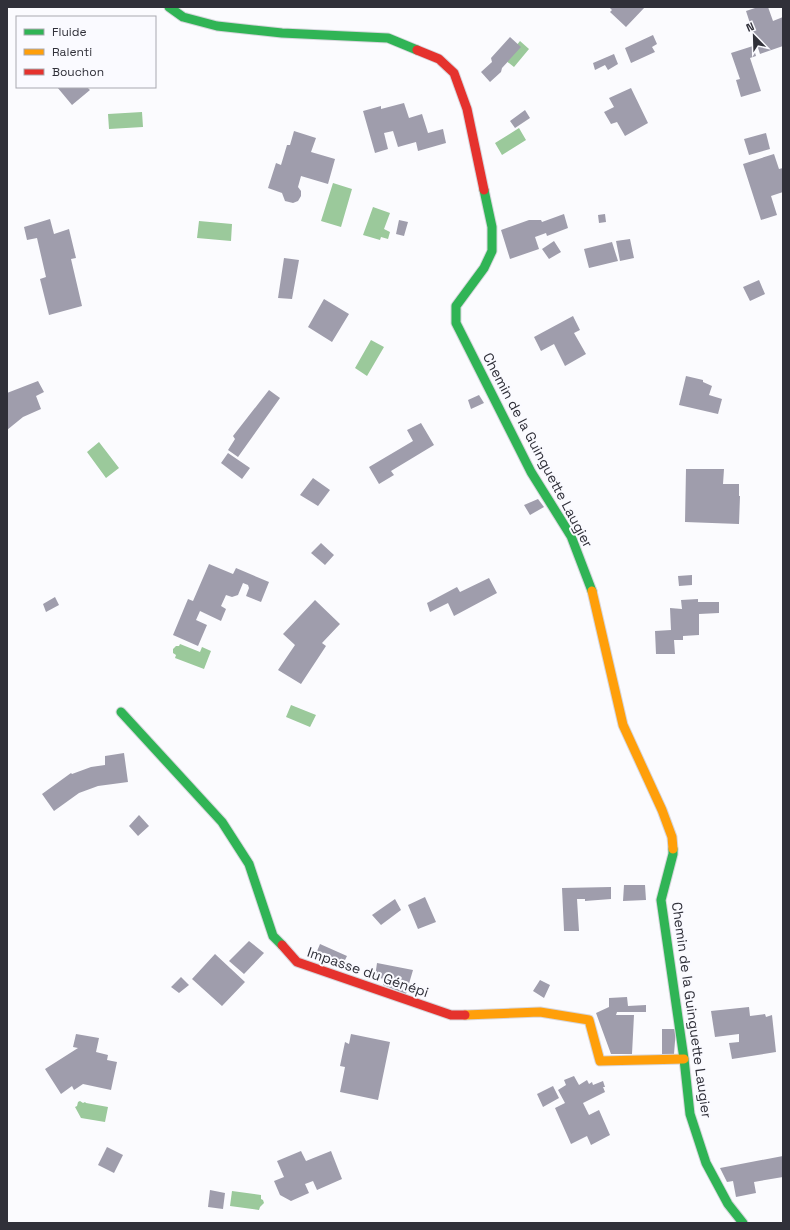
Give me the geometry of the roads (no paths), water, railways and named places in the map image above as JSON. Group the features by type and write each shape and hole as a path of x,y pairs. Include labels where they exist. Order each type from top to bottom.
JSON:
{"street":[{"name":"Chemin de la Guinguette Laugier","path":"169,7 183,17 217,26 282,33 388,38 439,59 454,73 468,117 492,227 492,252 484,268 456,306 456,323 531,472 571,536 591,587 623,725 662,810 672,837 673,854 661,900 684,1059 690,1114 706,1162 728,1204 743,1223"},
{"name":"Impasse du Génépi","path":"121,712 222,822 249,864 273,936 297,962 451,1015 540,1012 589,1020 600,1061 684,1059"}]}
